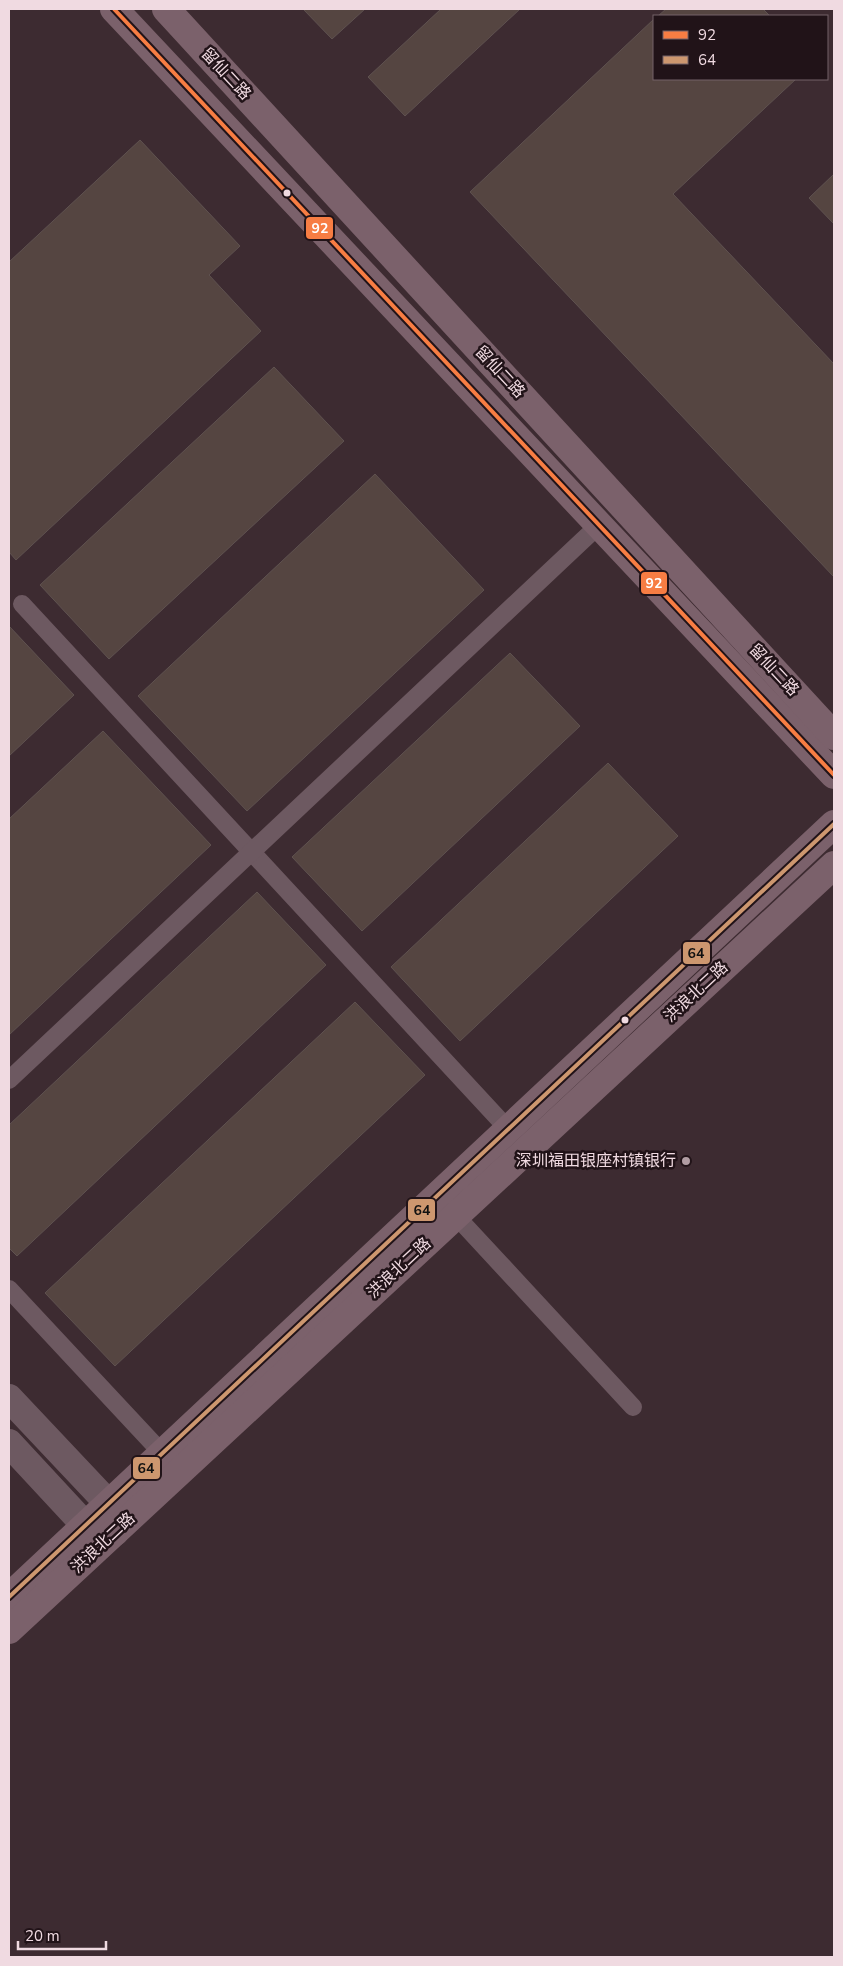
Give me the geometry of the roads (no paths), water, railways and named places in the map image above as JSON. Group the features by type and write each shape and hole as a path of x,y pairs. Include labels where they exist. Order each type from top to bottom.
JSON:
{"main road":[{"name":"留仙二路","path":"114,9 834,775"},
{"name":"留仙二路","path":"166,9 834,736"},
{"path":"782,678 808,697 834,708"},
{"name":"洪浪北二路","path":"9,1597 834,824"},
{"name":"洪浪北二路","path":"9,1630 834,865"},
{"path":"791,905 822,893 834,891"}],"street":[{"path":"9,1398 108,1503 115,1532 85,1525 9,1443"}],"lane":[{"path":"9,1080 599,525"},
{"path":"22,604 508,1129"},
{"path":"456,1216 633,1407"},
{"path":"9,1289 162,1454"}],"place":[{"name":"深圳福田银座村镇银行","path":"686,1161"}]}
